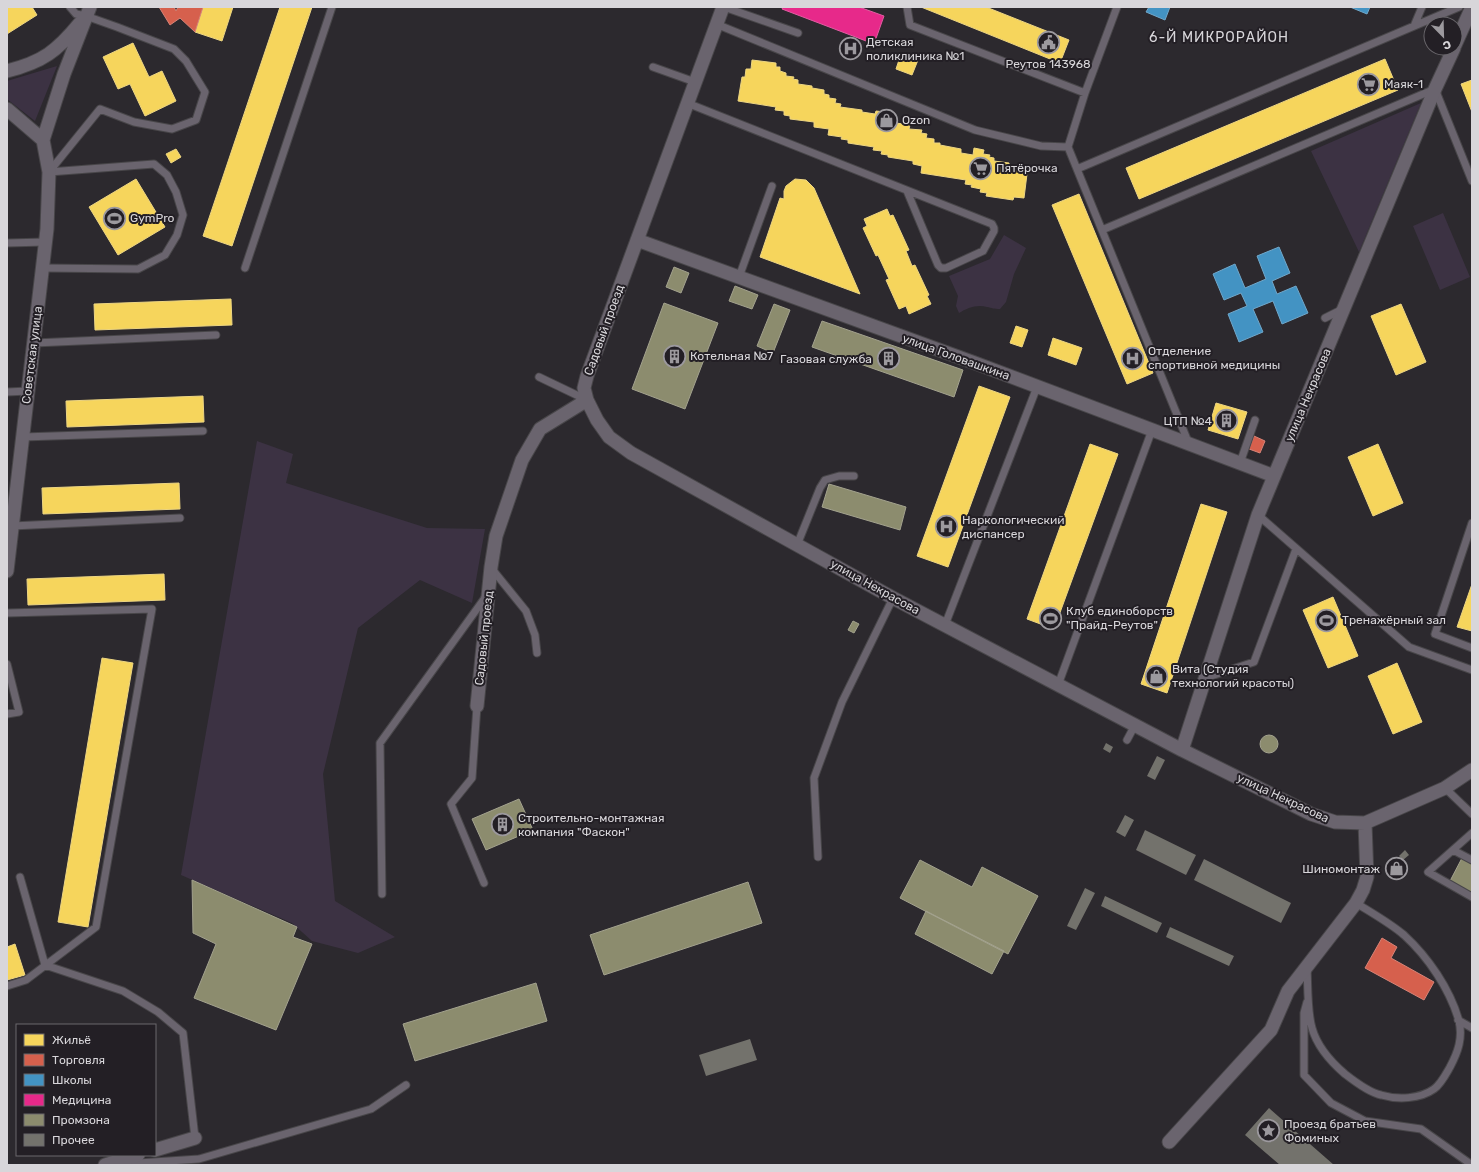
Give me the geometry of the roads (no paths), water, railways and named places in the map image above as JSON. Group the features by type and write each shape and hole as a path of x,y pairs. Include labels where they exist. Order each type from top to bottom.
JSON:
{"street":[{"name":"Садовый проезд","path":"477,706 491,567 496,536 522,460 540,429 587,400 584,388 587,376 716,24 724,7"},
{"path":"1463,27 1472,7"},
{"path":"7,70 19,68 45,58 65,42 88,11"},
{"name":"Советская улица","path":"7,571 45,242 49,172 43,140 64,74 88,11"},
{"name":"улица Некрасова","path":"1182,750 1258,515 1435,89 1450,56"},
{"path":"7,110 43,140"},
{"name":"улица Головашкина","path":"637,240 672,258 739,278 1037,387 1274,476"},
{"name":"улица Некрасова","path":"587,400 597,420 609,437 631,453 893,598 1182,750 1311,814 1335,822 1365,822 1445,788 1472,770"},
{"path":"1170,1142 1271,1030 1288,991 1356,902 1363,890 1367,877 1365,822"},
{"path":"156,1150 195,1138"},
{"path":"105,1165 135,1156"}],"lane":[{"path":"49,172 100,109 134,122 172,129 196,120 205,92 186,61 174,49 88,11 76,14 70,7"},
{"path":"245,268 332,7"},
{"path":"724,7 798,34"},
{"path":"907,7 910,25 1085,93"},
{"path":"1117,7 1085,93 1068,147 1189,444"},
{"path":"1414,26 1422,7"},
{"path":"1077,169 1459,7"},
{"path":"716,24 974,130 1041,146 1068,147"},
{"path":"653,67 695,82"},
{"path":"1102,230 1435,89 1472,181"},
{"path":"687,103 907,190 992,224 994,232 986,247 978,254 946,268 941,268 938,265 907,190"},
{"path":"42,268 138,269 165,255 177,235 183,215 176,192 167,175 154,164 49,172"},
{"path":"739,278 772,186"},
{"path":"7,243 45,242"},
{"path":"1325,318 1344,309"},
{"path":"34,343 216,335"},
{"path":"539,377 587,400"},
{"path":"945,625 1037,387"},
{"path":"7,392 28,392"},
{"path":"1240,463 1255,420"},
{"path":"1058,685 1152,430"},
{"path":"23,437 203,431"},
{"path":"797,545 820,488 825,480 839,476 854,476"},
{"path":"1258,515 1409,647 1472,670"},
{"path":"12,526 180,518"},
{"path":"1472,523 1436,634 1472,648"},
{"path":"1205,678 1254,662 1296,549"},
{"path":"491,567 497,577 526,611 535,635 537,653"},
{"path":"382,894 380,743 489,591"},
{"path":"818,858 814,778 842,702 893,598"},
{"path":"7,613 152,609 96,927 26,980 7,986"},
{"path":"7,664 19,712 7,714"},
{"path":"477,706 472,778 451,804 484,883"},
{"path":"1127,740 1135,725"},
{"path":"1445,788 1472,814"},
{"path":"1472,834 1428,872 1472,897"},
{"path":"1454,850 1472,860"},
{"path":"20,877 45,965"},
{"path":"1307,967 1308,1000 1312,1028 1323,1051 1335,1065 1352,1079 1380,1095 1398,1098 1418,1096 1434,1089 1444,1078 1457,1054 1461,1036 1458,1020 1449,996 1438,974 1423,953 1403,934 1356,902"},
{"path":"45,965 122,991 158,1012 183,1032 195,1138"},
{"path":"1308,1000 1304,1013 1304,1075 1331,1103 1365,1121 1421,1129 1472,1164"},
{"path":"1458,1020 1472,1028"},
{"path":"108,1165 199,1159 371,1109 406,1085"}],"place":[{"name":"Реутов 143968","path":"1048,43"},
{"name":"Детская поликлиника №1","path":"851,49"},
{"name":"Маяк-1","path":"1368,84"},
{"name":"Ozon","path":"887,120"},
{"name":"Пятёрочка","path":"981,168"},
{"name":"GymPro","path":"114,218"},
{"name":"Котельная №7","path":"675,356"},
{"name":"Отделение спортивной медицины","path":"1132,358"},
{"name":"Газовая служба","path":"888,359"},
{"name":"ЦТП №4","path":"1227,421"},
{"name":"Наркологический диспансер","path":"946,527"},
{"name":"Клуб единоборств \"Прайд-Реутов\"","path":"1050,618"},
{"name":"Тренажёрный зал","path":"1326,620"},
{"name":"Вита (Студия технологий красоты)","path":"1156,676"},
{"name":"Строительно-монтажная компания \"Фаскон\"","path":"503,825"},
{"name":"Шиномонтаж","path":"1396,869"},
{"name":"Проезд братьев Фоминых","path":"1268,1131"}],"district":[{"name":"6-Й МИКРОРАЙОН","path":"1219,37"}]}
